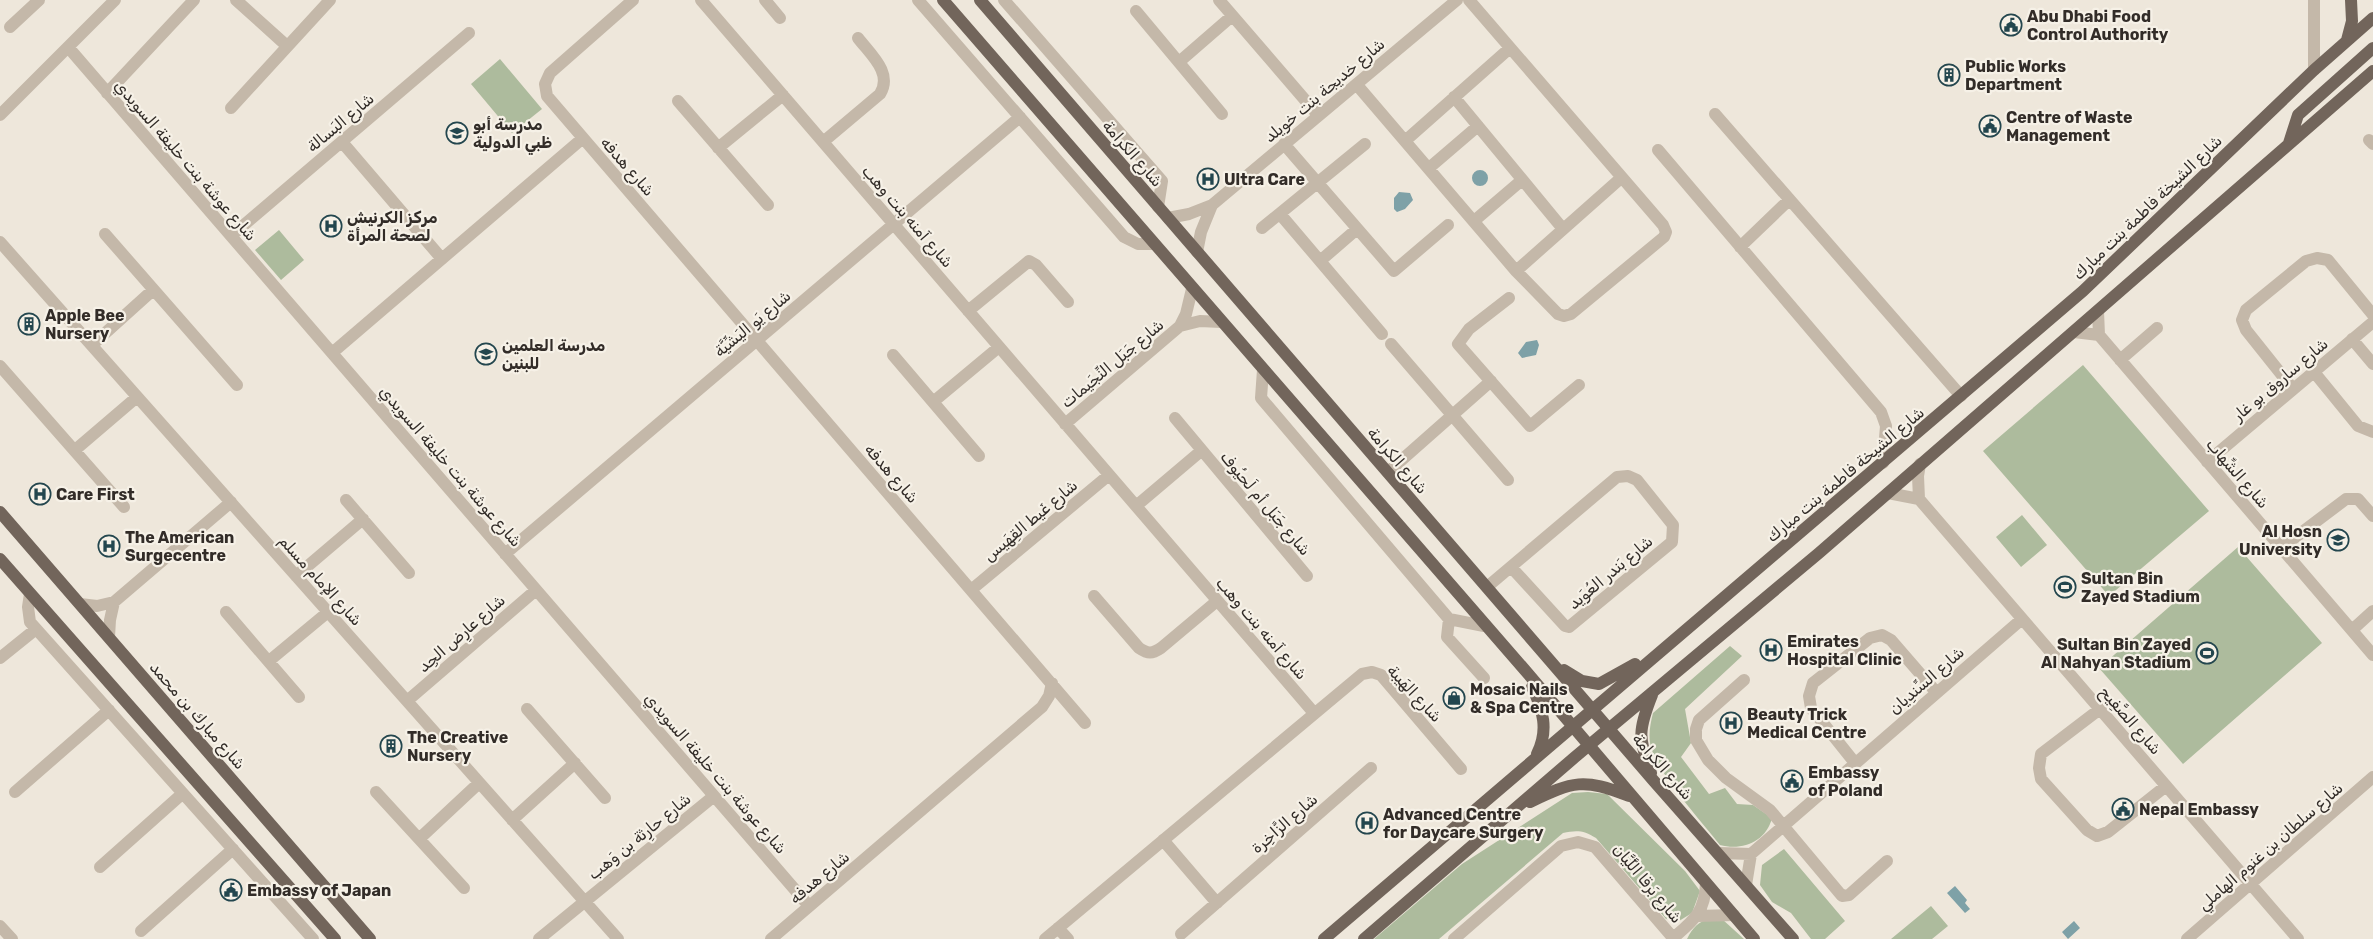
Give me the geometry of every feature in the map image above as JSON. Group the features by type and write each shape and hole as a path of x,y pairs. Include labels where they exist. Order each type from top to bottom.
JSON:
{"main road":[{"path":"942,0 1484,626 1524,669 1754,939"},
{"name":"شارع الكرامة","path":"980,0 1653,780 1794,939"},
{"path":"2347,40 2352,22 2351,0"},
{"name":"شارع الشيخة فاطمة بنت مبارك","path":"1324,939 1571,726 1883,463 2083,291 2314,70 2373,18"},
{"path":"2289,143 2298,115 2373,48"},
{"path":"1364,939 1588,746 1888,493 2289,143 2370,75"},
{"name":"شارع مبارك بن محمد","path":"0,512 370,939"},
{"path":"2,565 30,594 335,939"},
{"path":"1553,663 1582,681 1599,684 1611,679 1630,666 1648,661"},
{"path":"1524,669 1541,706 1544,720 1542,741 1533,759"},
{"path":"1653,692 1643,716 1640,734 1642,748 1653,780"},
{"path":"1515,809 1564,786 1580,783 1602,785 1632,797"}],"street":[{"path":"10,27 39,0"},
{"path":"0,116 115,0"},
{"path":"107,93 194,0"},
{"path":"236,0 287,46"},
{"path":"230,108 330,0"},
{"name":"شارع هدفه","path":"634,0 550,73 545,84 546,96 1052,683 1050,696 1042,707 772,939"},
{"name":"شارع آمنه بنت وهب","path":"701,0 1314,713"},
{"path":"765,0 780,18"},
{"path":"918,0 1124,237 1138,244 1154,244"},
{"path":"1004,0 1162,182 1158,207"},
{"path":"1219,0 1318,115"},
{"name":"شارع خديجة بنت خويلد","path":"1168,218 1189,214 1212,205 1456,0"},
{"path":"1357,85 1516,271 1558,314 1564,316 1571,314 1664,237 1666,232 1663,225 1470,0"},
{"path":"2314,0 2314,70"},
{"path":"1136,11 1222,114"},
{"path":"1179,62 1232,16"},
{"name":"شارع البَسالة","path":"231,236 469,33"},
{"path":"823,142 880,94 884,88 886,82 882,69 858,38"},
{"name":"شارع عوشة بنت خليفة السويدي","path":"68,47 810,906"},
{"path":"1405,141 1510,48"},
{"path":"718,148 783,95"},
{"path":"1454,97 1563,228"},
{"path":"678,101 768,205"},
{"path":"1715,114 1961,396"},
{"name":"شارع يَو اليَشِّيَّة","path":"506,554 1020,117"},
{"path":"1429,168 1478,126"},
{"path":"332,353 583,138"},
{"path":"342,142 442,258"},
{"path":"1284,144 1394,271 1448,225"},
{"path":"1262,228 1365,144"},
{"path":"1658,150 1881,412 1886,426 1883,463"},
{"path":"1516,271 1621,178"},
{"path":"1474,221 1522,180"},
{"path":"1740,247 1789,200"},
{"name":"شارع خديجة بنت خويلد","path":"1197,252 1201,232 1212,205"},
{"path":"1280,214 1508,480"},
{"path":"1320,261 1357,229"},
{"path":"105,234 237,385"},
{"name":"شارع الإمام مسلم","path":"0,242 618,939"},
{"path":"2293,389 2246,330 2242,320 2246,310 2306,261 2317,258 2328,260 2373,315"},
{"path":"968,311 1029,261 1036,264 1068,302"},
{"name":"شارع جَبَل النِّجَيمات","path":"1065,424 1180,326 1186,314 1192,289"},
{"path":"92,345 153,290"},
{"path":"1510,298 1469,329 1458,344 1530,426 1579,385"},
{"path":"2074,332 2099,336 2098,311"},
{"name":"شارع جَبَل النِّجَيمات","path":"1180,326 1200,321 1221,322"},
{"name":"شارع ساروق بو غار","path":"2207,462 2373,322"},
{"path":"2120,360 2157,328"},
{"name":"شارع الشِّهاب","path":"2099,336 2373,655"},
{"path":"2352,339 2373,364"},
{"path":"933,402 999,347"},
{"path":"893,355 979,456"},
{"path":"0,366 124,507"},
{"path":"1263,370 1261,398 1449,619 1484,626"},
{"path":"2314,372 2358,426 2373,432"},
{"path":"1388,472 1491,381"},
{"path":"75,450 137,397"},
{"name":"شارع جَبَل أم لَحيُوف","path":"1175,418 1307,576"},
{"name":"شارع جَبَل أم لَحيُوف","path":"1136,506 1201,451"},
{"path":"1888,493 1919,499 1920,464"},
{"name":"شارع غَيط القِهَيس","path":"972,590 1109,475"},
{"name":"شارع بَندر العُوَيد","path":"1487,587 1617,477 1628,476 1637,480 1673,525 1672,542 1569,627 1511,567"},
{"name":"شارع الصَّفِيح","path":"1919,499 2298,939"},
{"path":"2281,548 2346,499 2358,499 2373,516"},
{"path":"346,500 409,572"},
{"path":"80,604 97,606 114,602 231,502"},
{"path":"296,576 362,519"},
{"name":"شارع عارِض الجِد","path":"407,701 536,590"},
{"path":"30,594 28,607 30,622 233,849 308,937"},
{"path":"1094,596 1139,648 1146,653 1154,653 1161,648 1217,601"},
{"path":"109,637 114,602"},
{"path":"226,612 299,697"},
{"path":"269,661 328,612"},
{"path":"2352,630 2373,612"},
{"path":"1449,619 1447,637 1484,678"},
{"name":"شارع السِّندِيان","path":"1751,854 2022,619"},
{"path":"0,658 36,629"},
{"path":"1855,762 1811,708 1809,696 1813,683 1870,638 1882,635 1892,640 1936,692"},
{"name":"شارع الهَيبة","path":"1314,713 1362,674 1372,672 1381,675 1461,769"},
{"path":"1744,680 1699,720 1696,729 1696,740 1708,760 1726,778 1770,810 1842,896 1849,895 1887,861"},
{"path":"1052,683 1085,724"},
{"path":"527,709 605,798"},
{"path":"2100,709 2041,754 2038,768 2041,779 2087,830 2097,836 2108,832 2166,786"},
{"path":"15,792 109,710"},
{"path":"1045,939 1314,713"},
{"path":"512,820 575,763"},
{"name":"شارع الزَّاخِرة","path":"1182,934 1371,768"},
{"name":"شارع سلطان بن غنوم الهاملي","path":"2188,939 2373,777"},
{"path":"418,839 480,783"},
{"path":"376,792 464,888"},
{"path":"100,867 182,794"},
{"name":"شارع حارِثة بن وَهب","path":"539,939 714,796"},
{"path":"1163,840 1217,903"},
{"name":"شارع بَرقا اللَّيَّان","path":"1454,939 1562,846 1578,842 1595,847 1673,939"},
{"path":"141,931 233,849"},
{"path":"1719,853 1751,854 1746,885"},
{"path":"1673,939 1698,916 1706,895 1706,883"},
{"path":"1698,916 1734,915"},
{"path":"0,926 12,939"},
{"path":"1058,928 1068,939"}],"green space":[{"path":"500,59 542,109 512,133 471,84"},
{"path":"279,230 304,260 281,280 255,250"},
{"path":"2083,365 2209,511 2109,596 1983,451"},
{"path":"2022,515 2047,545 2021,567 1996,537"},
{"path":"2238,547 2322,643 2183,764 2099,668"},
{"path":"1730,646 1742,656 1685,709 1691,743 1681,757 1709,794 1725,788 1737,804 1753,805 1772,818 1769,826 1759,839 1737,847 1720,845 1692,811 1671,784 1655,758 1650,739 1653,713"},
{"path":"1572,793 1607,794 1685,871 1700,891 1692,913 1679,921 1666,919 1596,838 1584,832 1572,831 1563,833 1439,939 1374,939 1462,864"},
{"path":"1784,849 1845,921 1825,939 1811,939 1791,913 1772,902 1760,885 1762,865"},
{"path":"1931,906 1948,926 1932,939 1891,939"},
{"path":"1711,918 1722,919 1744,939 1687,939 1696,926"}],"water":[{"path":"1480,170 1486,172 1488,178 1486,184 1480,186 1474,184 1472,178 1474,172"},
{"path":"1399,192 1410,193 1413,200 1405,209 1397,212 1394,209 1394,198"},
{"path":"1537,340 1539,345 1536,355 1522,358 1518,353 1526,342"},
{"path":"1955,886 1967,900 1965,903 1970,909 1965,913 1947,893"},
{"path":"2074,921 2080,928 2068,939 2062,932"}],"place":[{"name":"Abu Dhabi Food Control Authority","path":"2011,25"},
{"name":"Public Works Department","path":"1949,75"},
{"name":"Centre of Waste Management","path":"1990,126"},
{"name":"مدرسة أبو ظبي الدولية","path":"457,133"},
{"name":"Ultra Care","path":"1208,179"},
{"name":"مركز الكرنيش لصحة المرأة","path":"331,226"},
{"name":"Apple Bee Nursery","path":"29,324"},
{"name":"مدرسة العلمين للبنين","path":"486,354"},
{"name":"Care First","path":"40,494"},
{"name":"Al Hosn University","path":"2338,540"},
{"name":"The American Surgecentre","path":"109,546"},
{"name":"Sultan Bin Zayed Stadium","path":"2065,587"},
{"name":"Emirates Hospital Clinic","path":"1771,650"},
{"name":"Sultan Bin Zayed Al Nahyan Stadium","path":"2207,653"},
{"name":"Mosaic Nails & Spa Centre","path":"1454,698"},
{"name":"Beauty Trick Medical Centre","path":"1731,723"},
{"name":"The Creative Nursery","path":"391,746"},
{"name":"Embassy of Poland","path":"1792,781"},
{"name":"Nepal Embassy","path":"2123,809"},
{"name":"Advanced Centre for Daycare Surgery","path":"1367,823"},
{"name":"Embassy of Japan","path":"231,890"}]}
